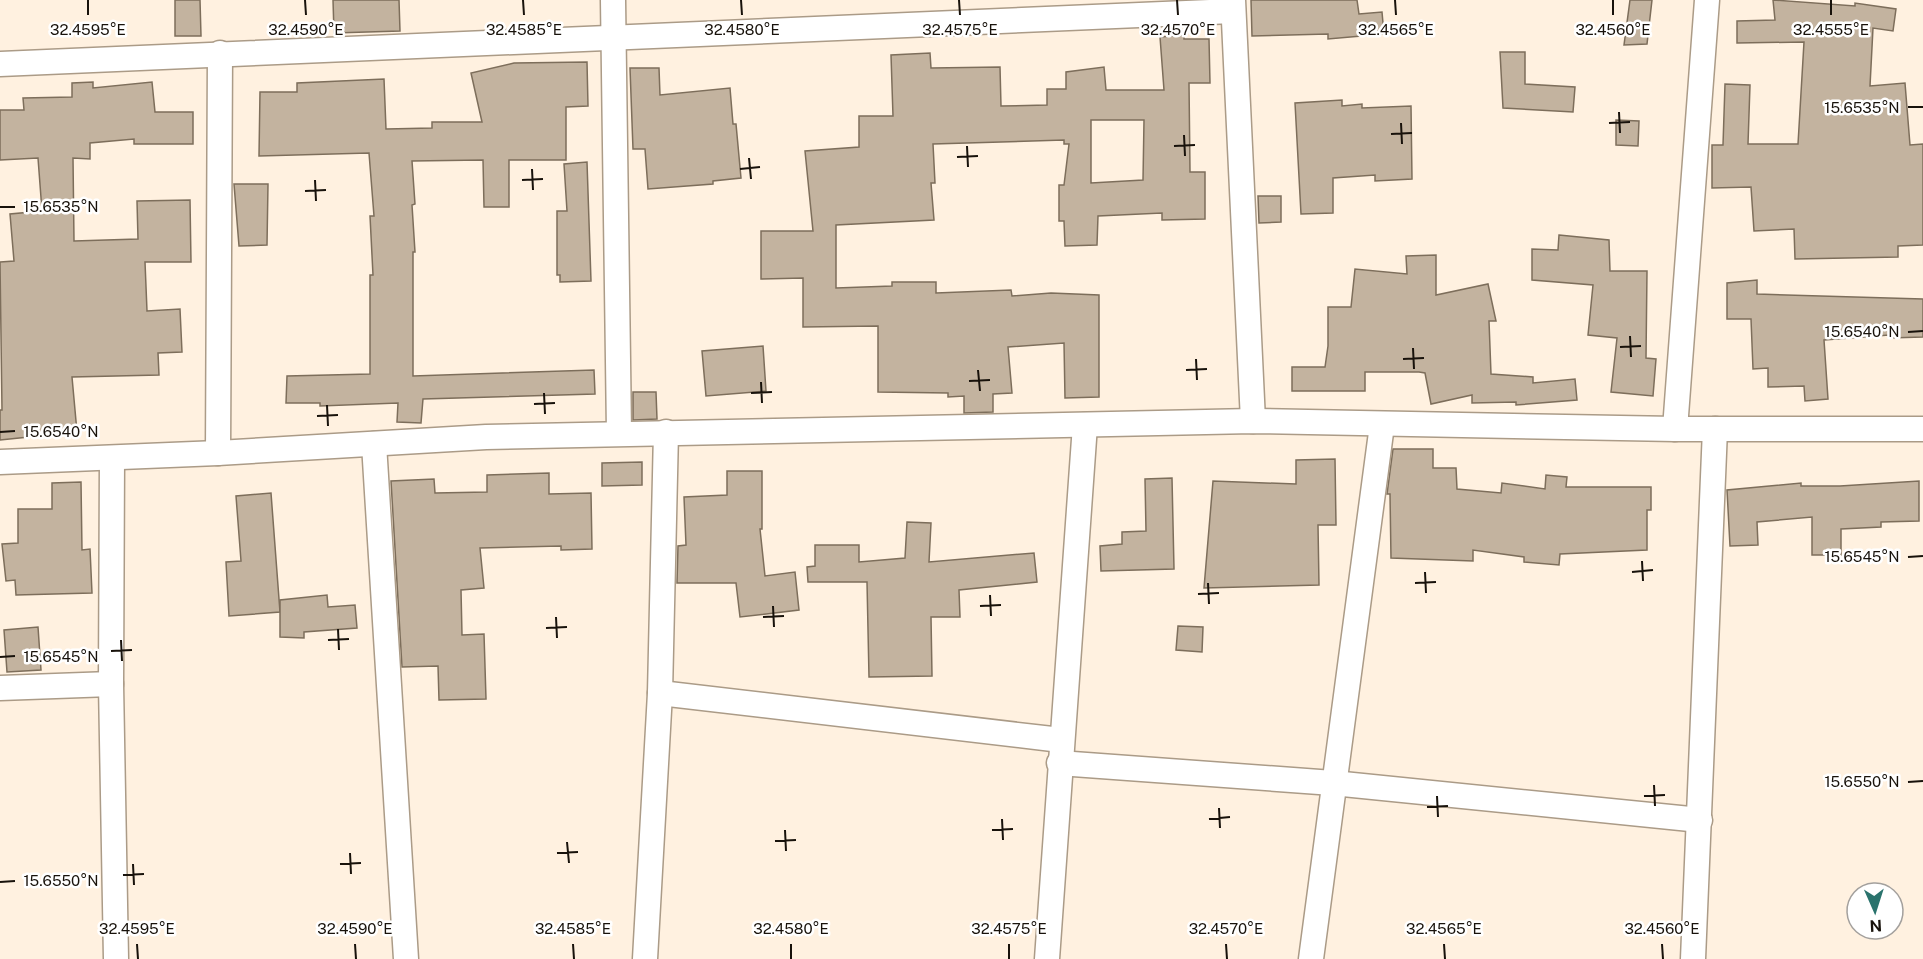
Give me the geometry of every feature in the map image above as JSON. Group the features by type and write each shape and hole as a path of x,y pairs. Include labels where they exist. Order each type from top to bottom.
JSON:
{"street":[{"path":"613,0 619,434"},
{"path":"1675,429 1707,0"},
{"path":"0,64 615,37 1233,5 1253,421"},
{"path":"219,453 220,53"},
{"path":"0,462 219,453 486,437 1253,421 1675,429 1923,429"},
{"path":"1311,959 1382,424"},
{"path":"1047,959 1060,740 1085,425"},
{"path":"1693,959 1715,429"},
{"path":"645,959 660,693 666,432"},
{"path":"374,444 406,959"},
{"path":"112,458 111,684 116,959"},
{"path":"0,688 111,684"},
{"path":"660,693 1060,740"},
{"path":"1059,764 1333,783 1700,820"}],"building":[{"path":"175,0 200,0 201,36 175,36"},
{"path":"333,0 399,0 400,31 334,33"},
{"path":"1251,0 1357,0 1359,14 1382,12 1384,34 1328,39 1328,34 1252,36"},
{"path":"1630,0 1652,0 1647,44 1624,45"},
{"path":"1773,0 1855,6 1855,3 1896,9 1893,31 1873,28 1870,86 1905,83 1910,145 1923,144 1923,245 1898,246 1898,257 1795,259 1794,229 1754,231 1751,187 1712,188 1712,145 1723,145 1725,84 1750,85 1748,144 1798,144 1804,42 1737,43 1737,21 1775,20"},
{"path":"1184,35 1184,39 1209,39 1210,83 1189,83 1190,172 1205,172 1205,219 1162,220 1162,213 1098,216 1097,245 1065,246 1064,221 1059,221 1059,185 1064,185 1069,144 1064,144 1064,140 933,144 935,183 931,183 934,220 836,225 836,288 892,286 892,282 936,282 936,293 1011,290 1012,296 1051,293 1099,295 1099,397 1065,398 1064,343 1008,347 1012,393 993,394 993,412 964,413 964,396 948,397 948,393 878,392 878,326 803,327 803,278 761,279 761,231 813,231 805,151 859,147 859,116 893,116 891,55 930,53 931,68 1000,67 1001,106 1047,105 1047,89 1066,89 1066,72 1104,67 1106,90 1164,90 1160,37","holes":["1091,120 1144,120 1143,180 1091,183"]},
{"path":"1500,52 1525,52 1525,84 1575,87 1573,112 1503,108"},
{"path":"587,62 588,106 566,107 566,160 509,160 509,207 484,207 483,160 412,161 415,204 412,205 415,252 413,252 413,376 594,370 595,394 423,399 421,423 397,422 398,403 320,406 320,403 286,403 287,376 370,374 370,275 373,275 370,216 374,216 369,153 259,156 260,92 297,92 297,83 384,79 386,129 432,128 432,122 482,122 471,73 514,63"},
{"path":"630,68 659,68 660,95 730,88 741,178 713,181 713,184 648,189 645,149 633,149"},
{"path":"93,82 93,88 152,82 155,112 193,112 193,144 134,144 134,139 90,143 90,159 73,158 74,241 138,239 137,201 190,200 191,262 145,262 147,311 180,309 182,352 158,353 159,375 72,377 77,432 0,440 0,410 2,410 0,262 14,261 10,214 42,211 38,158 0,160 0,110 24,110 23,98 72,97 72,83"},
{"path":"1342,100 1342,106 1362,104 1362,108 1411,106 1412,179 1375,181 1375,175 1333,178 1333,213 1301,214 1295,103"},
{"path":"1616,120 1639,121 1638,146 1616,145"},
{"path":"587,162 591,281 560,282 560,275 557,275 557,211 567,211 564,164"},
{"path":"234,184 268,184 267,245 239,246"},
{"path":"1258,196 1281,196 1281,222 1259,223"},
{"path":"1559,235 1609,240 1610,271 1647,271 1646,358 1656,359 1653,396 1611,392 1617,338 1588,335 1593,285 1532,280 1532,249 1558,250"},
{"path":"1436,255 1436,295 1488,284 1496,321 1489,321 1491,374 1533,377 1533,383 1575,379 1577,400 1516,405 1516,402 1472,403 1472,395 1431,404 1425,373 1419,372 1365,372 1365,391 1292,391 1292,367 1325,367 1328,346 1328,307 1351,307 1355,269 1407,274 1406,256"},
{"path":"1757,280 1757,294 1923,299 1923,337 1889,338 1889,335 1824,340 1828,399 1805,401 1804,386 1768,387 1768,368 1753,369 1751,319 1727,319 1727,283"},
{"path":"763,346 766,391 706,396 702,351"},
{"path":"633,392 656,392 657,419 633,420"},
{"path":"1393,449 1433,449 1433,468 1456,468 1457,489 1501,493 1502,483 1545,489 1546,475 1567,477 1566,487 1651,487 1651,510 1647,510 1647,550 1560,554 1559,565 1524,562 1524,557 1473,550 1473,561 1391,558 1390,494 1387,494"},
{"path":"1335,459 1336,525 1318,525 1319,585 1204,588 1213,481 1296,484 1296,460"},
{"path":"642,462 642,485 602,486 602,463"},
{"path":"727,471 762,471 762,529 760,529 765,576 795,572 799,610 740,617 736,583 677,583 678,546 686,545 684,497 727,495"},
{"path":"549,473 549,494 591,493 592,549 561,550 561,546 480,548 484,588 461,590 462,635 484,634 486,699 439,700 438,666 402,667 391,481 434,479 435,493 487,492 487,475"},
{"path":"1172,478 1174,569 1101,571 1100,546 1122,544 1122,532 1146,531 1145,479"},
{"path":"1919,481 1919,521 1881,522 1881,527 1841,529 1841,555 1812,555 1812,517 1757,522 1758,545 1730,546 1727,490 1801,483 1801,486 1840,486"},
{"path":"81,482 82,550 90,549 92,593 16,595 15,580 6,581 2,544 18,543 18,509 52,509 52,483"},
{"path":"271,493 280,612 229,616 226,562 241,561 236,496"},
{"path":"907,522 931,523 929,562 1034,553 1037,582 959,590 960,617 931,617 932,676 869,677 867,582 808,582 807,567 815,566 815,545 859,545 859,562 905,558"},
{"path":"327,595 328,607 355,605 357,628 304,632 304,638 280,637 280,600"},
{"path":"1178,626 1203,627 1202,652 1176,650"},
{"path":"38,627 41,670 7,672 4,630"}]}
